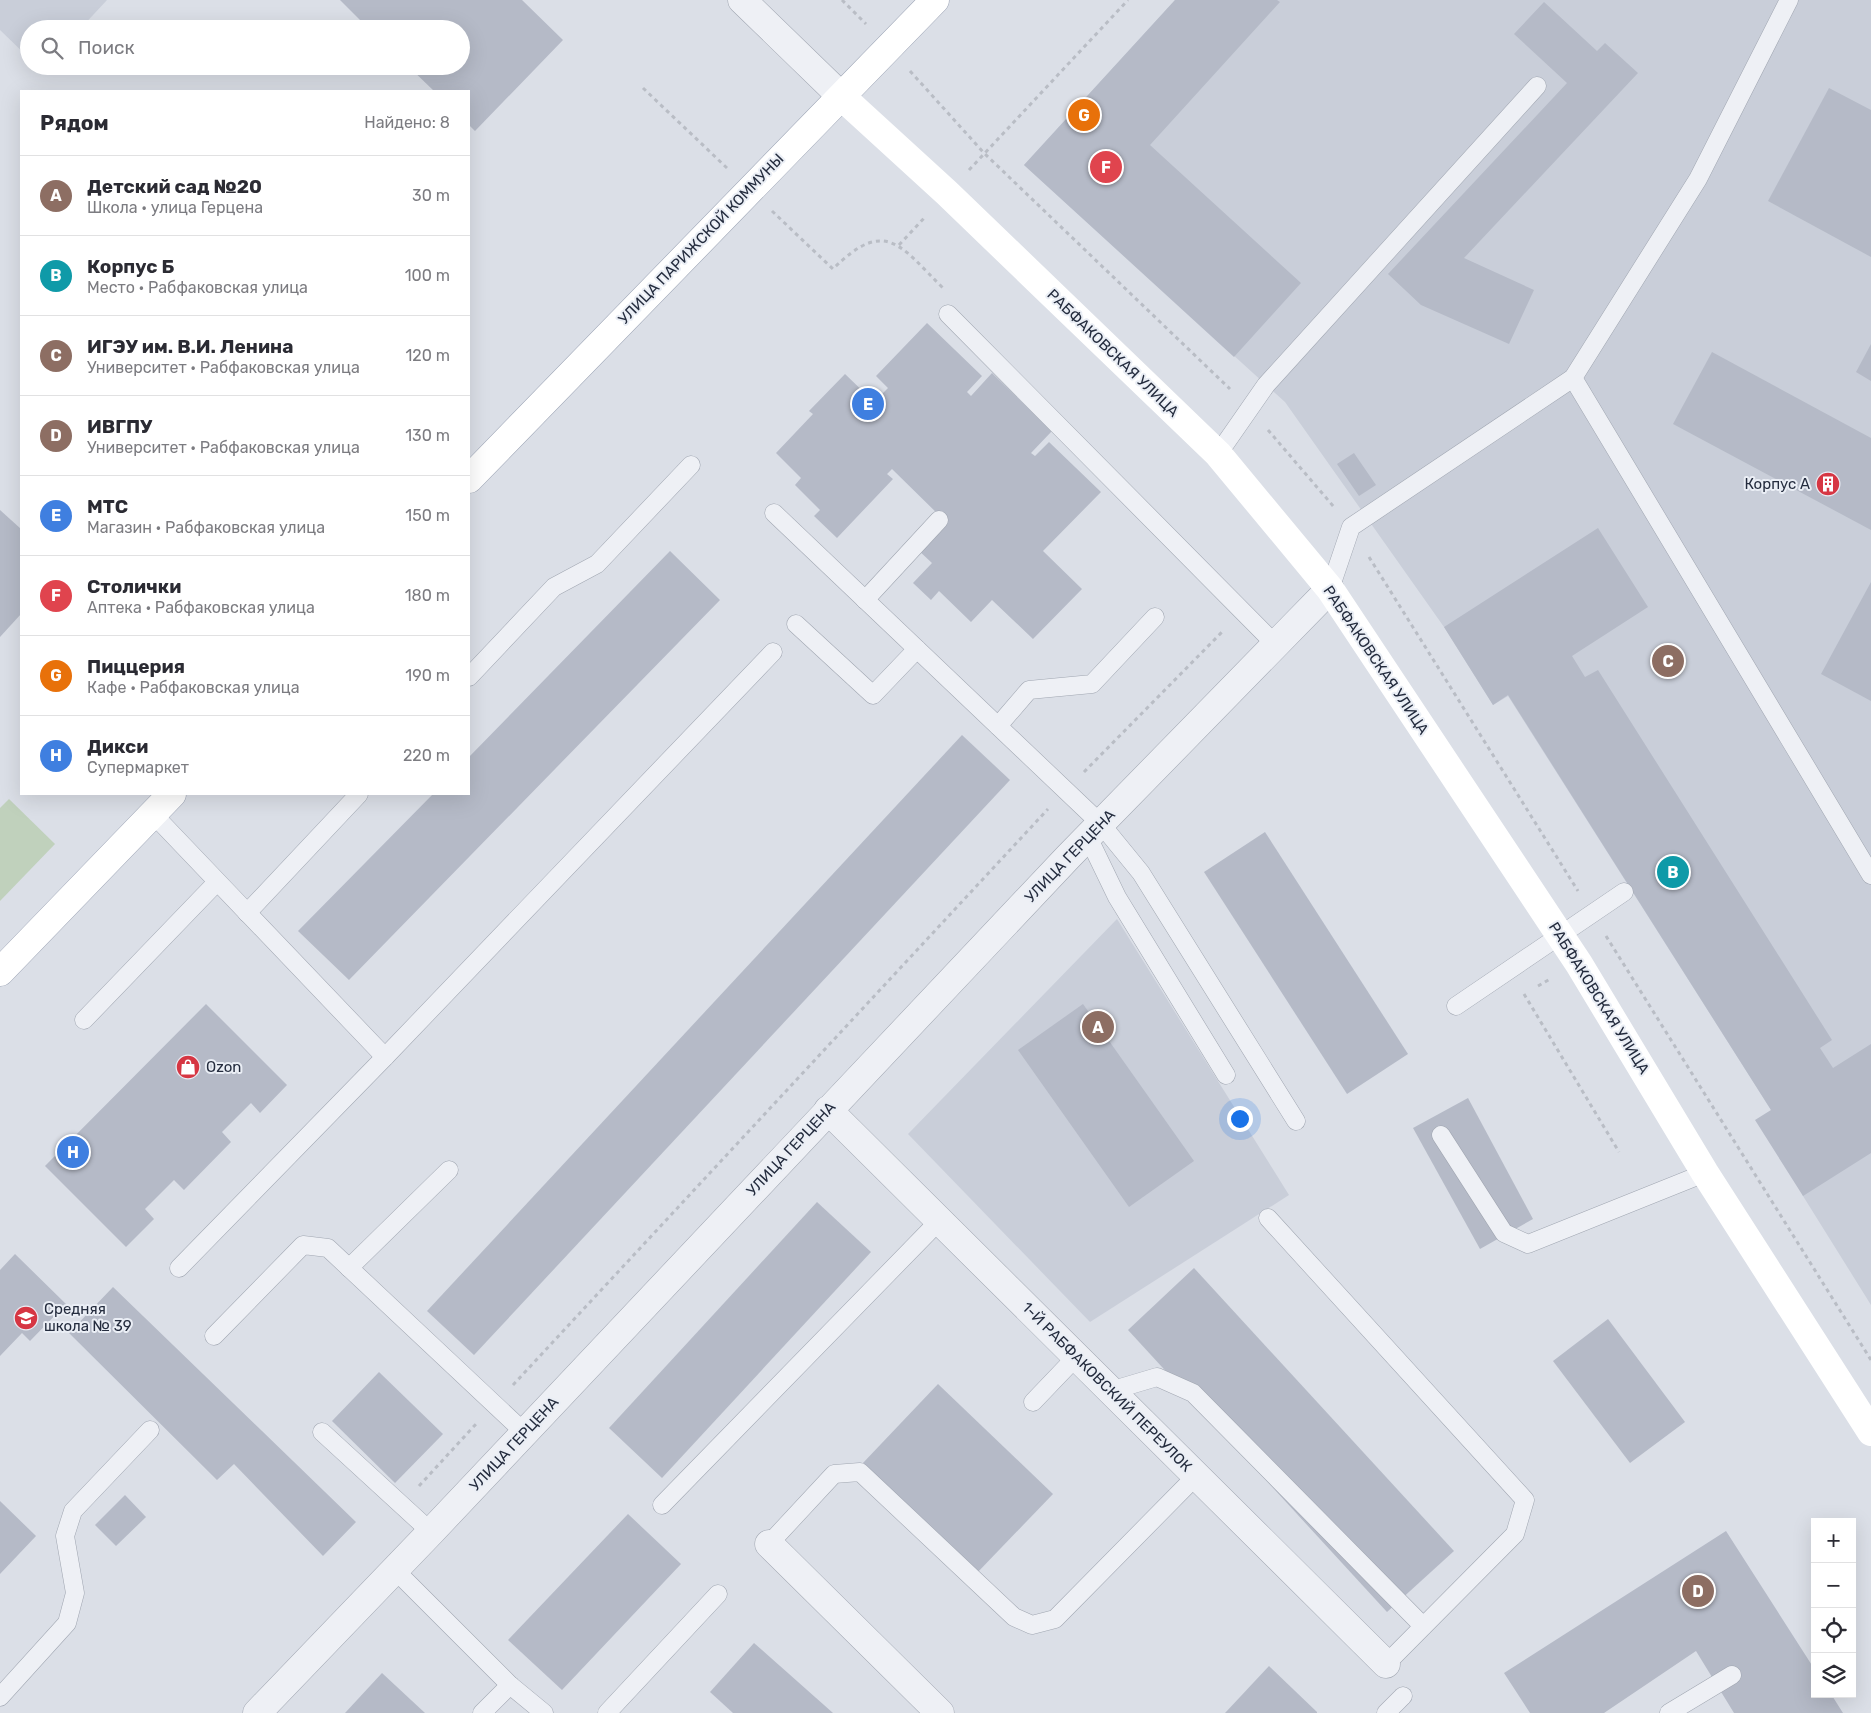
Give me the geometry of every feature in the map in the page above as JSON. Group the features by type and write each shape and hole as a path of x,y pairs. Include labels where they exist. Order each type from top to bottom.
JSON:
{"main road":[{"name":"УЛИЦА ПАРИЖСКОЙ КОММУНЫ","path":"470,478 749,189 842,97 935,0"},
{"name":"РАБФАКОВСКАЯ УЛИЦА","path":"842,97 947,193 1218,454 1330,589 1579,964 1705,1173 1871,1432"},
{"path":"0,972 171,795"}],"street":[{"name":"РАБФАКОВСКАЯ УЛИЦА","path":"742,0 842,97"},
{"name":"УЛИЦА ГЕРЦЕНА","path":"257,1713 395,1570 828,1110 1094,831 1330,589"},
{"name":"1-Й РАБФАКОВСКИЙ ПЕРЕУЛОК","path":"828,1110 1386,1664"},
{"path":"769,1544 940,1713"}],"lane":[{"path":"1330,589 1350,527 1573,378 1698,179 1789,0"},
{"path":"1218,454 1266,385 1537,86"},
{"path":"948,314 1276,644"},
{"path":"1573,378 1871,875"},
{"path":"470,676 554,586 597,564 691,465"},
{"path":"774,513 1066,790 1094,831 1141,873 1296,1121"},
{"path":"865,600 939,520"},
{"path":"998,726 1029,690 1092,684 1155,617"},
{"path":"796,624 873,695 917,649"},
{"path":"179,1268 385,1058 773,652"},
{"path":"247,913 358,795"},
{"path":"152,814 385,1058"},
{"path":"1094,831 1117,897 1226,1075"},
{"path":"84,1020 217,882"},
{"path":"1456,1006 1624,892"},
{"path":"1441,1135 1504,1233 1528,1244 1705,1173"},
{"path":"349,1268 449,1170"},
{"path":"1268,1218 1525,1500 1515,1534 1386,1664"},
{"path":"662,1505 939,1221"},
{"path":"214,1336 303,1245 328,1248 525,1433"},
{"path":"1033,1402 1076,1357"},
{"path":"1110,1391 1157,1377 1193,1393 1423,1626"},
{"path":"0,1697 68,1623 75,1592 65,1536 73,1511 150,1430"},
{"path":"322,1432 431,1532"},
{"path":"769,1544 834,1474 860,1472 1014,1617 1032,1625 1055,1619 1196,1476"},
{"path":"395,1570 510,1685 544,1713"},
{"path":"606,1713 718,1594"},
{"path":"1668,1713 1732,1675"},
{"path":"482,1713 510,1685"},
{"path":"1386,1713 1403,1696"}],"path":[{"path":"842,0 889,47 984,154 1128,0"},
{"path":"833,269 858,246 878,241 889,242 898,245 948,293"},
{"path":"401,1505 1066,790 1243,611"},
{"path":"1611,944 1522,995 1619,1152"}],"shaded area":[{"path":"0,0 107,0 88,20 20,20 20,49 0,30"},
{"path":"1175,0 1871,0 1871,1305 1803,1196 1771,1110 1508,696 1493,705 1444,627 1285,402 1024,165"},
{"path":"1117,919 1289,1195 1090,1322 908,1134"}],"green space":[{"path":"9,799 55,844 0,901 0,808"}],"building":[{"path":"340,0 522,0 563,40 475,131 470,126 470,90 433,90 417,75 470,75 470,20 360,20"},
{"path":"1175,0 1277,0 1280,2 1150,145 1301,283 1234,357 1024,165"},
{"path":"1544,2 1597,51 1605,43 1638,73 1464,258 1534,290 1509,344 1421,305 1388,274 1567,83 1514,34"},
{"path":"1829,88 1871,110 1871,257 1768,201"},
{"path":"927,323 982,376 967,392 971,396 992,373 1052,431 1031,453 1035,456 1049,442 1101,492 1043,551 1082,589 1033,639 992,600 971,622 939,591 931,600 913,583 932,563 917,549 945,521 892,469 887,474 893,479 837,538 814,516 820,510 795,485 801,478 776,453 813,414 809,411 845,374 874,402 888,388 876,376"},
{"path":"1871,344 1871,381 1856,372"},
{"name":"Корпус А","path":"1712,352 1871,438 1871,530 1673,424"},
{"path":"1354,453 1376,485 1359,496 1337,464"},
{"path":"0,510 20,528 20,615 0,637"},
{"path":"1598,528 1648,607 1572,656 1585,677 1598,670 1832,1040 1820,1048 1833,1068 1871,1044 1871,1153 1803,1196 1755,1120 1771,1110 1508,695 1493,705 1444,627"},
{"path":"670,551 720,600 349,980 298,931 432,795 470,795 470,756"},
{"path":"1871,582 1871,701 1821,674"},
{"path":"962,735 1010,780 474,1355 427,1311"},
{"path":"1265,832 1408,1054 1347,1094 1204,872"},
{"path":"206,1004 287,1085 260,1113 251,1103 222,1132 231,1142 184,1190 174,1180 145,1209 154,1219 126,1247 45,1166"},
{"path":"1083,1004 1194,1161 1129,1207 1018,1050"},
{"path":"1468,1098 1533,1219 1480,1249 1413,1128"},
{"path":"817,1202 871,1252 662,1478 609,1428"},
{"name":"Средняя школа № 39","path":"15,1254 66,1304 30,1341 22,1333 0,1356 0,1270"},
{"path":"1194,1268 1454,1551 1387,1612 1128,1330"},
{"path":"113,1287 356,1522 323,1556 234,1464 217,1480 69,1333"},
{"path":"1608,1319 1685,1422 1630,1463 1553,1361"},
{"path":"379,1372 443,1434 395,1483 332,1421"},
{"path":"938,1384 1053,1494 976,1574 862,1464"},
{"path":"125,1495 146,1517 116,1546 95,1525"},
{"path":"0,1501 36,1536 0,1574"},
{"path":"628,1514 681,1564 562,1690 508,1640"},
{"path":"1726,1531 1811,1664 1811,1698 1834,1698 1843,1713 1734,1713 1696,1651 1604,1713 1530,1713 1504,1673"},
{"path":"754,1643 833,1713 733,1713 710,1692"},
{"path":"1269,1666 1317,1712 1317,1713 1225,1713"},
{"path":"382,1673 425,1713 345,1713"}],"place":[{"name":"Пиццерия","path":"1084,115"},
{"name":"Столички","path":"1106,167"},
{"name":"МТС","path":"868,404"},
{"name":"Корпус А","path":"1828,484"},
{"name":"ИГЭУ им. В.И. Ленина","path":"1668,661"},
{"name":"Корпус Б","path":"1673,872"},
{"name":"Детский сад №20","path":"1098,1027"},
{"name":"Ozon","path":"188,1067"},
{"name":"Дикси","path":"73,1152"},
{"name":"Средняя школа № 39","path":"26,1318"},
{"name":"ИВГПУ","path":"1698,1591"}]}
